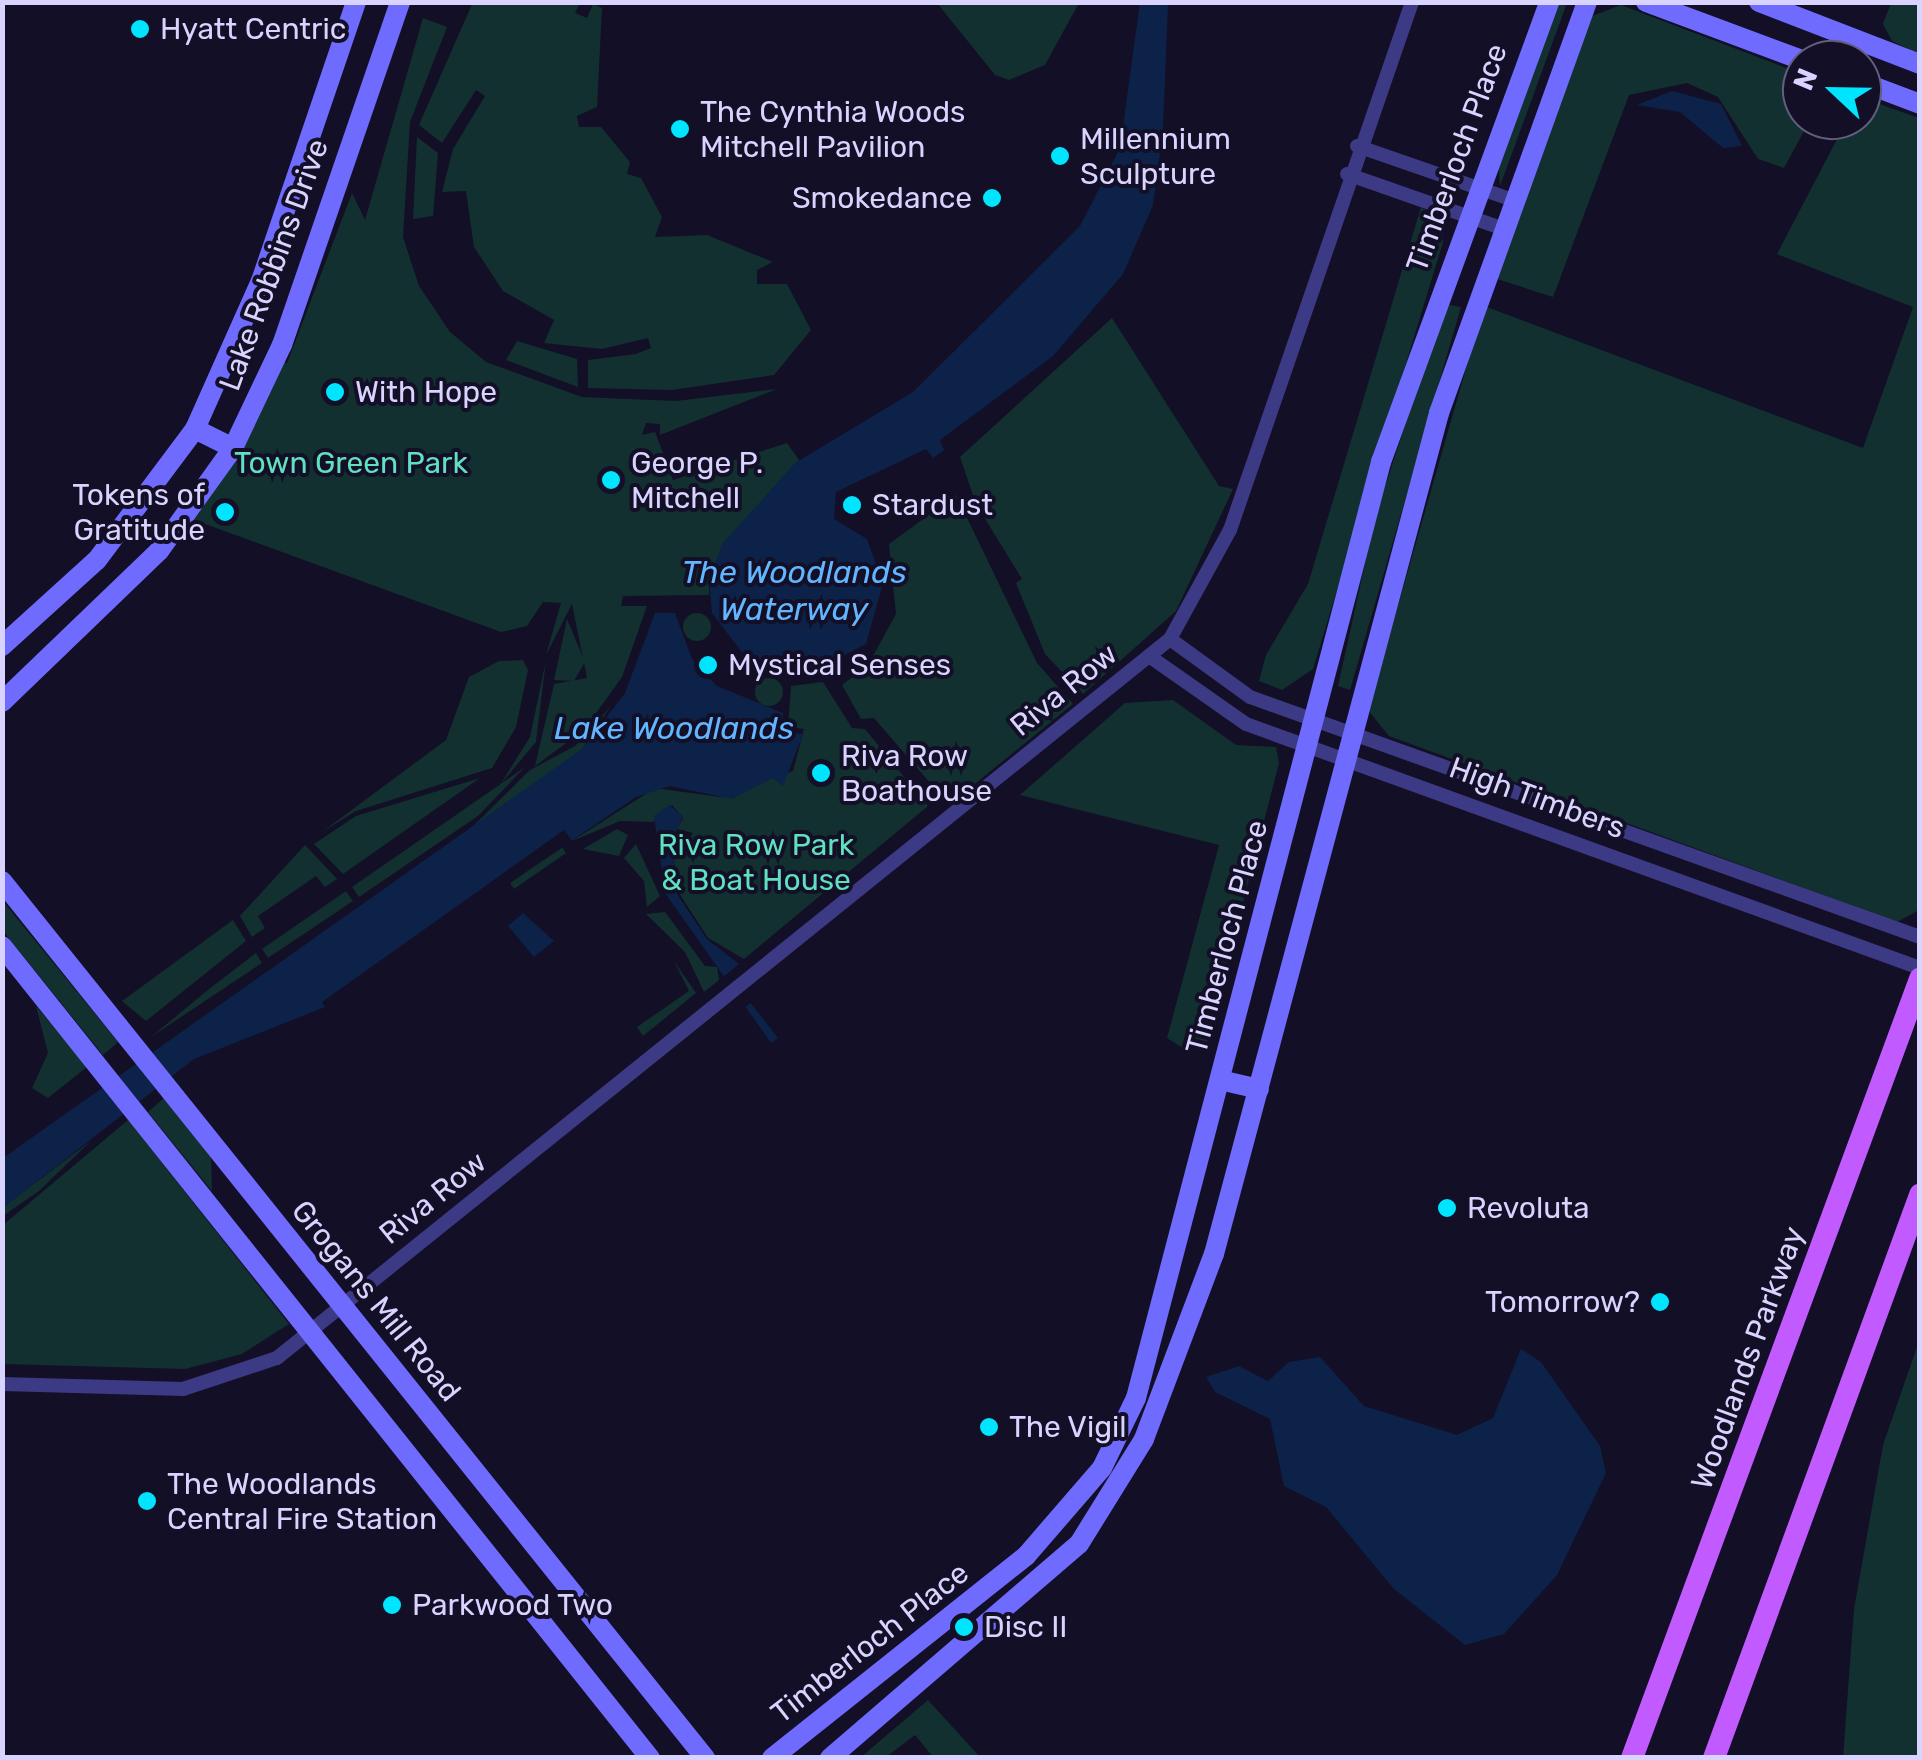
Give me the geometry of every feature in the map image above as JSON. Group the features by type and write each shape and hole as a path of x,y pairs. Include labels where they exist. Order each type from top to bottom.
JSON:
{"main road":[{"name":"Woodlands Parkway","path":"1632,1758 1920,980"},
{"path":"1714,1758 1920,1194"}],"street":[{"name":"Lake Robbins Drive","path":"2,646 80,578 195,429 261,281 356,2"},
{"name":"Lake Robbins Drive","path":"2,702 159,551 233,448 282,344 400,2"},
{"name":"Riva Row","path":"2,1384 194,1388 252,1371 342,1308 1170,638 1230,530 1347,174 1412,2"},
{"name":"Timberloch Place","path":"772,1758 1021,1560 1102,1468 1136,1398 1382,462 1466,215 1548,2"},
{"name":"Timberloch Place","path":"830,1758 1039,1582 1094,1527 1144,1439 1202,1293 1352,727 1479,291 1510,199 1587,2"},
{"path":"1646,2 1782,53"},
{"path":"1759,2 1838,40"},
{"path":"1882,56 1920,64"},
{"path":"1882,90 1920,104"},
{"path":"1357,146 1510,199"},
{"path":"1347,174 1501,228"},
{"path":"1443,279 1479,291"},
{"path":"195,429 233,448"},
{"path":"80,578 105,606"},
{"name":"High Timbers","path":"1170,638 1230,686 1352,727 1920,937"},
{"name":"High Timbers","path":"1150,656 1207,702 1308,747 1344,756 1920,968"},
{"name":"Grogans Mill Road","path":"2,881 704,1758"},
{"path":"2,946 308,1335 650,1758"},
{"path":"1220,1080 1259,1089"},
{"path":"1021,1560 1039,1582"}],"green space":[{"path":"473,2 580,3 575,13 587,18 593,4 602,8 597,107 577,116 579,127 601,127 630,162 627,174 641,178 662,217 655,237 707,235 773,262 757,270 757,284 787,284 811,330 774,375 672,390 588,388 588,360 636,354 651,348 648,338 602,349 544,343 554,320 503,291 474,247 466,191 442,192 453,149 485,96 476,90 442,143 419,125"},
{"path":"937,3 1079,3 1045,65 1009,80 995,75"},
{"path":"1556,3 1567,3 1500,186 1498,154"},
{"path":"1891,3 1919,3 1919,54 1892,41 1883,24"},
{"path":"1621,5 1782,66 1782,140 1799,140 1784,168 1758,159 1718,97 1687,83 1629,95 1553,297 1494,278 1592,16"},
{"name":"Town Green Park","path":"423,18 447,27 410,122 403,237 419,286 450,332 486,362 582,397 676,401 777,389 660,435 660,424 646,423 642,435 655,432 673,480 787,443 799,460 709,580 709,595 623,596 621,606 647,606 622,677 584,730 535,766 554,684 587,678 572,604 546,655 561,603 543,602 527,626 501,632 186,517 276,359 287,363 352,193 365,220"},
{"path":"1882,105 1919,118 1919,910 1897,922 1389,736 1368,710 1484,306 1863,448 1913,307 1777,254 1837,140 1882,140"},
{"path":"417,137 438,153 433,216 413,219"},
{"path":"1421,207 1440,220 1443,242 1313,669 1282,690 1259,681 1266,655 1308,584"},
{"path":"1445,304 1461,307 1350,690 1338,686 1376,514"},
{"path":"1112,318 1219,486 1233,489 1176,611 1083,694 1045,654 1016,583 1022,579 976,504 960,457"},
{"path":"517,341 577,359 578,387 506,360"},
{"path":"956,495 1037,663 1073,704 949,805 874,718 861,719 842,685 868,665 896,614 889,544"},
{"path":"697,613 707,617 711,627 707,637 697,641 687,637 683,627 687,617"},
{"path":"567,619 585,662 574,681 554,680"},
{"path":"523,660 528,670 516,727 492,768 356,811 322,832 446,740 469,677 499,661"},
{"path":"546,660 536,742 500,785 530,737"},
{"path":"769,678 779,682 783,692 779,702 769,706 759,702 755,692 759,682"},
{"name":"Riva Row Park & Boat House","path":"823,682 852,728 865,729 928,806 744,959 708,938 679,893 674,860 693,833 677,829 683,818 672,805 653,822 620,821 572,841 655,788 720,797 793,771 804,729 788,727 791,686"},
{"path":"1173,700 1236,745 1276,747 1279,763 1206,1046 1186,1050 1167,1038 1219,845 1020,795 1125,703"},
{"path":"611,706 582,749 456,843 530,770 575,746"},
{"path":"525,767 478,816 359,897 352,887"},
{"path":"480,778 343,874 314,844 356,816"},
{"path":"617,829 628,835 619,856 583,849"},
{"path":"636,844 660,896 647,907 644,881 624,858"},
{"path":"305,845 337,879 325,887 316,876 258,916 265,928 252,937 240,916"},
{"path":"562,847 566,853 514,889 510,883"},
{"path":"346,891 353,901 268,958 262,949"},
{"path":"2,900 118,1042 103,1055 3,931"},
{"path":"665,912 705,966 717,967 719,980 704,992 685,952 646,914"},
{"path":"233,920 246,941 146,1021 122,1001"},
{"path":"256,953 262,963 151,1037 209,989"},
{"path":"674,961 696,993 643,1036 637,1027 689,991"},
{"path":"36,1006 87,1067 48,1098 32,1088 48,1053"},
{"path":"164,1098 211,1156 212,1191 148,1112"},
{"path":"128,1120 289,1324 242,1354 185,1369 3,1364 3,1225"},
{"path":"92,1140 39,1191 3,1216 2,1208"},
{"path":"1919,1341 1919,1757 1843,1757 1854,1609 1883,1445"},
{"path":"928,1700 980,1757 933,1757 915,1735 886,1757 861,1757"}],"water":[{"name":"The Woodlands Waterway","path":"1140,2 1168,3 1163,131 1153,205 1123,274 1053,356 940,440 944,450 933,458 926,449 836,492 834,519 867,539 883,583 866,644 805,676 750,663 712,613 709,580 722,544 795,463 913,392 1080,226 1120,148"},
{"path":"1672,91 1721,104 1742,146 1723,148 1680,112 1637,105"},
{"name":"Lake Woodlands","path":"655,613 675,613 692,659 717,686 783,713 782,731 803,734 783,786 773,778 732,799 670,786 636,797 325,1007 194,1059 3,1208 3,1158 582,749 625,693"},
{"path":"669,805 683,816 672,841 677,894 707,939 739,964 728,974 778,1038 771,1043 665,893 654,816"},
{"path":"523,913 554,941 534,957 508,926"},
{"path":"1521,1349 1541,1362 1600,1446 1606,1473 1557,1575 1504,1634 1465,1645 1394,1589 1326,1507 1284,1486 1270,1419 1215,1392 1206,1377 1239,1366 1268,1381 1289,1362 1320,1357 1364,1406 1457,1435 1493,1418"}],"pier":[{"path":"564,830 572,841 325,1007 322,1002"},
{"path":"743,961 734,974 754,1000 740,1011 717,982"}],"place":[{"name":"Hyatt Centric","path":"140,29"},
{"name":"The Cynthia Woods Mitchell Pavilion","path":"680,129"},
{"name":"Millennium Sculpture","path":"1060,156"},
{"name":"Smokedance","path":"992,198"},
{"name":"With Hope","path":"335,392"},
{"name":"George P. Mitchell","path":"611,480"},
{"name":"Stardust","path":"852,505"},
{"name":"Tokens of Gratitude","path":"225,512"},
{"name":"Mystical Senses","path":"708,665"},
{"name":"Riva Row Boathouse","path":"821,773"},
{"name":"Revoluta","path":"1447,1208"},
{"name":"Tomorrow?","path":"1660,1302"},
{"name":"The Vigil","path":"989,1427"},
{"name":"The Woodlands Central Fire Station","path":"147,1501"},
{"name":"Parkwood Two","path":"392,1605"},
{"name":"Disc II","path":"964,1627"}]}
